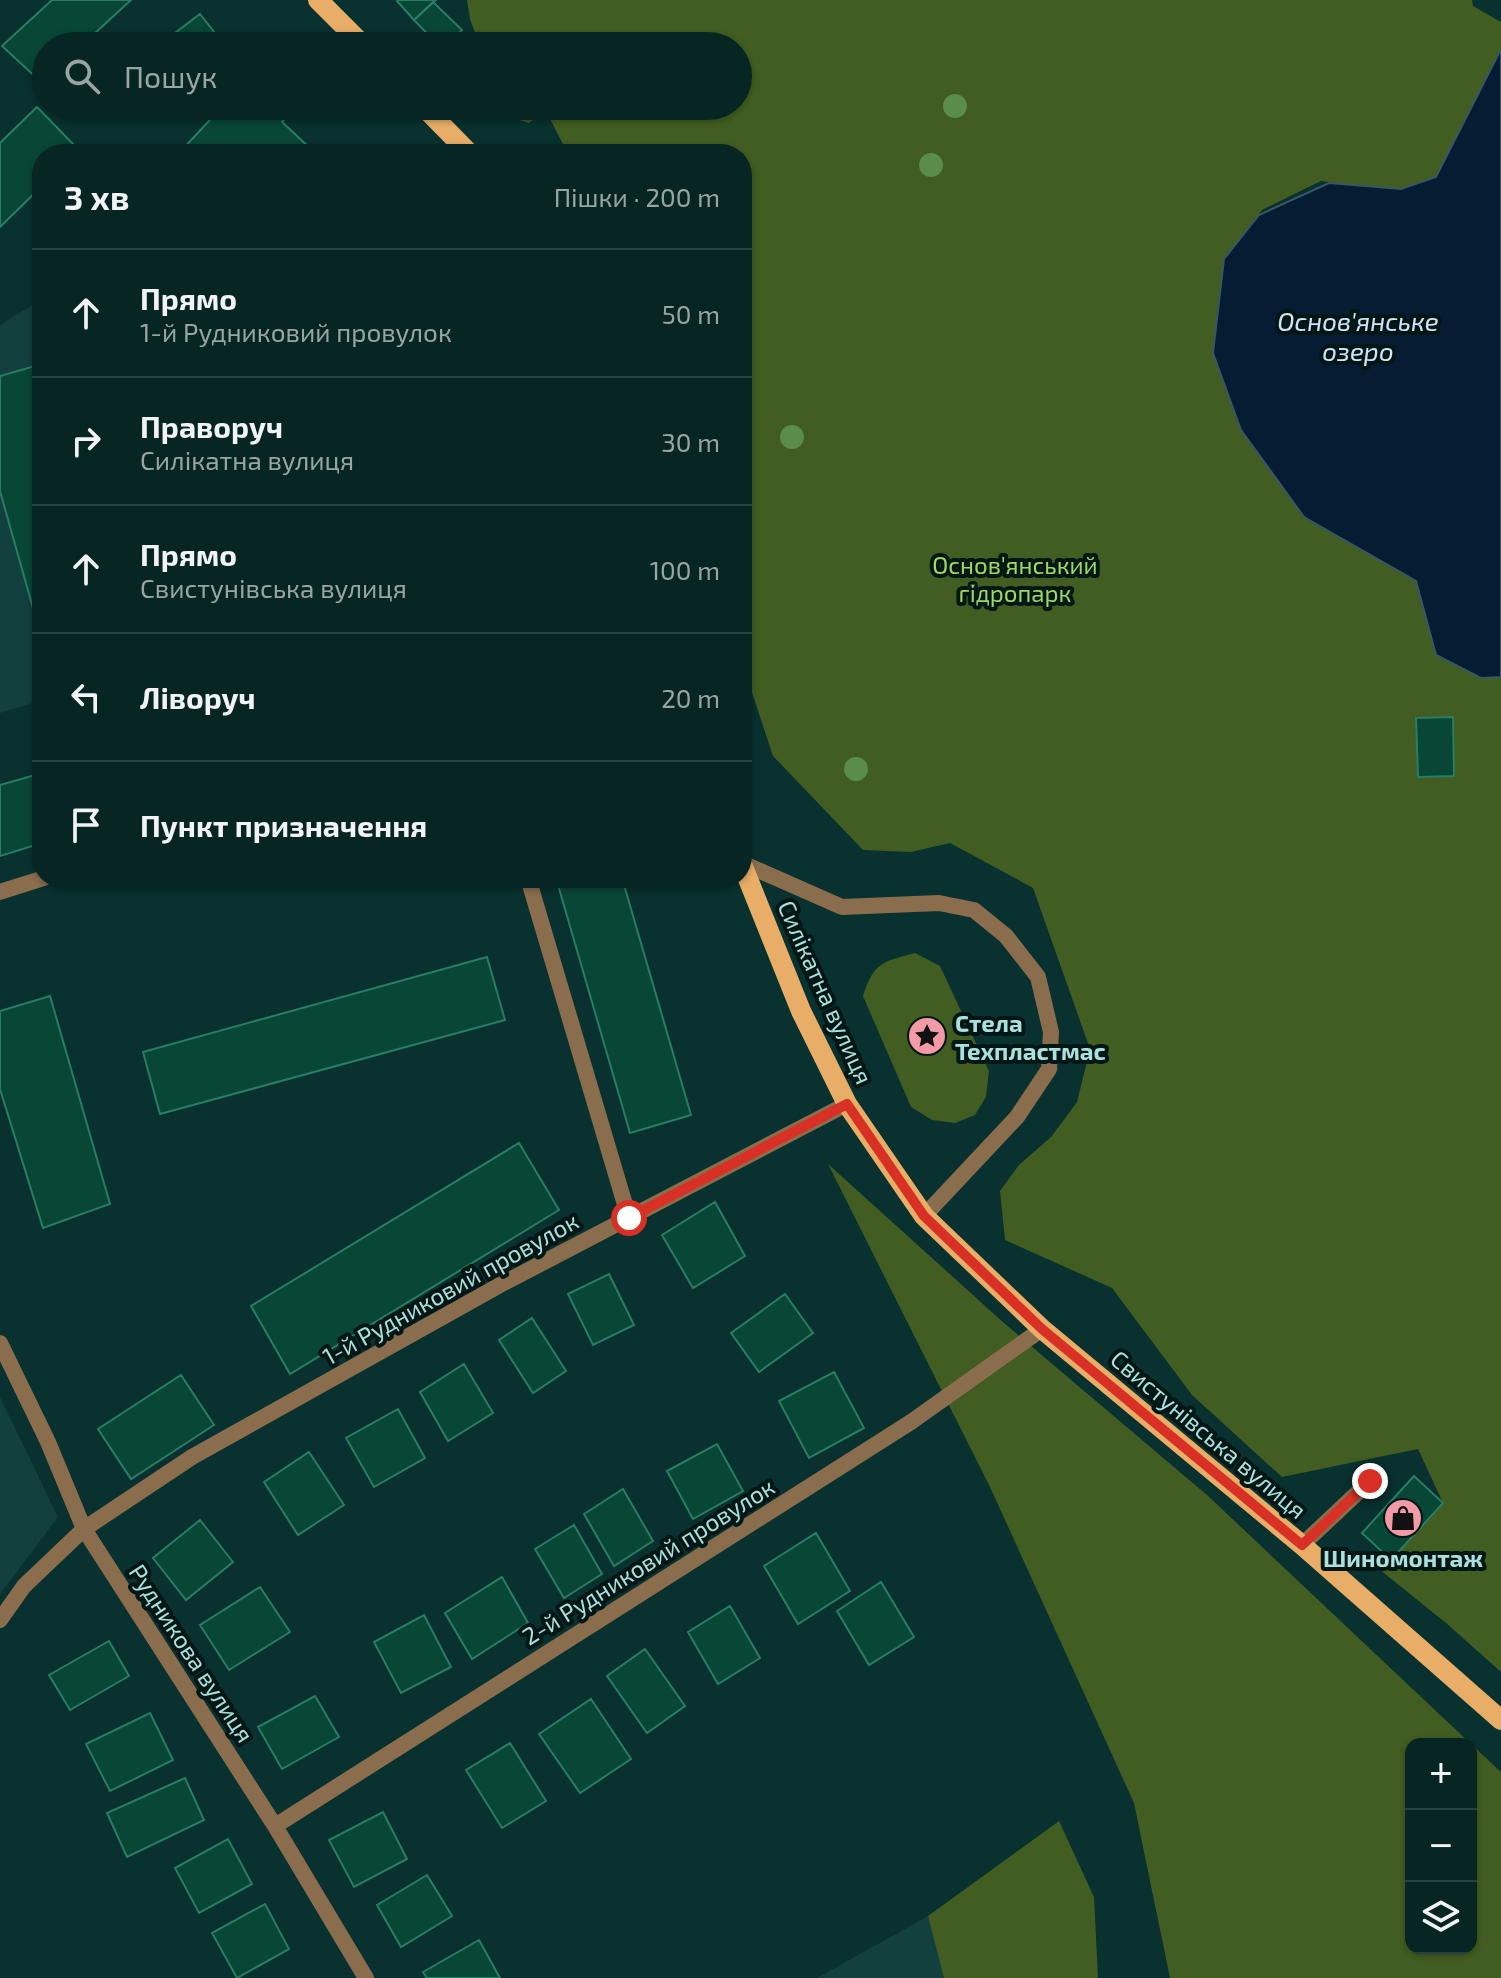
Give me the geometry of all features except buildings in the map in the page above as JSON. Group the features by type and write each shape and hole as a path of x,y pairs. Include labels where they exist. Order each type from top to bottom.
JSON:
{"main road":[{"path":"318,0 350,32"},
{"path":"437,120 460,144"},
{"name":"Силікатна вулиця","path":"752,888 801,1011 847,1104 924,1216"},
{"name":"Свистунівська вулиця","path":"924,1216 1042,1329 1302,1545 1501,1720"}],"street":[{"path":"752,868 842,907 939,903 974,910 1006,936 1038,977 1051,1032 1049,1069 1017,1117 924,1216"},
{"path":"0,892 32,882"},
{"path":"531,888 629,1218"},
{"name":"1-й Рудниковий провулок","path":"0,1620 24,1586 84,1529 192,1457 500,1285 847,1104"},
{"name":"2-й Рудниковий провулок","path":"275,1826 911,1422 1042,1329"},
{"name":"Рудникова вулиця","path":"0,1343 48,1442 84,1529 275,1826 366,1978"},
{"path":"1302,1545 1370,1481"}],"shaded area":[{"path":"32,305 32,703 0,713 0,325"},
{"path":"0,1397 58,1517 0,1594"},
{"path":"928,1916 951,1978 817,1978"}],"green space":[{"name":"Основ'янський гідропарк","path":"467,0 1472,0 1473,6 1501,22 1501,51 1436,177 1405,191 1321,181 1262,210 1224,259 1308,520 1416,581 1423,603 1501,675 1501,1672 1374,1565 1443,1503 1418,1449 1282,1477 1192,1395 1112,1288 1005,1240 1000,1191 1019,1165 1051,1137 1077,1102 1090,1049 1033,888 950,843 911,852 863,850 773,756 752,692 752,144 563,144 551,120 752,120 752,32 475,32"},
{"path":"915,953 940,966 989,1071 986,1097 975,1115 955,1123 932,1120 911,1107 863,996 871,976 881,965"},
{"path":"828,1164 1004,1323 1207,1495 1465,1738 1405,1738 1405,1954 1477,1954 1477,1749 1501,1772 1501,1978 1170,1978 1134,1803 990,1487"},
{"path":"1059,1821 1094,1897 1098,1978 944,1978 928,1916"}],"water":[{"name":"Основ'янське озеро","path":"1501,49 1501,677 1481,678 1436,655 1416,581 1304,517 1241,430 1213,353 1224,259 1259,215 1329,183 1401,189 1436,177"}],"place":[{"name":"Стела Техпластмас","path":"927,1036"},
{"name":"Шиномонтаж","path":"1403,1518"}],"route":[{"path":"629,1218 847,1104 924,1216 1042,1329 1302,1545 1370,1481"}]}
